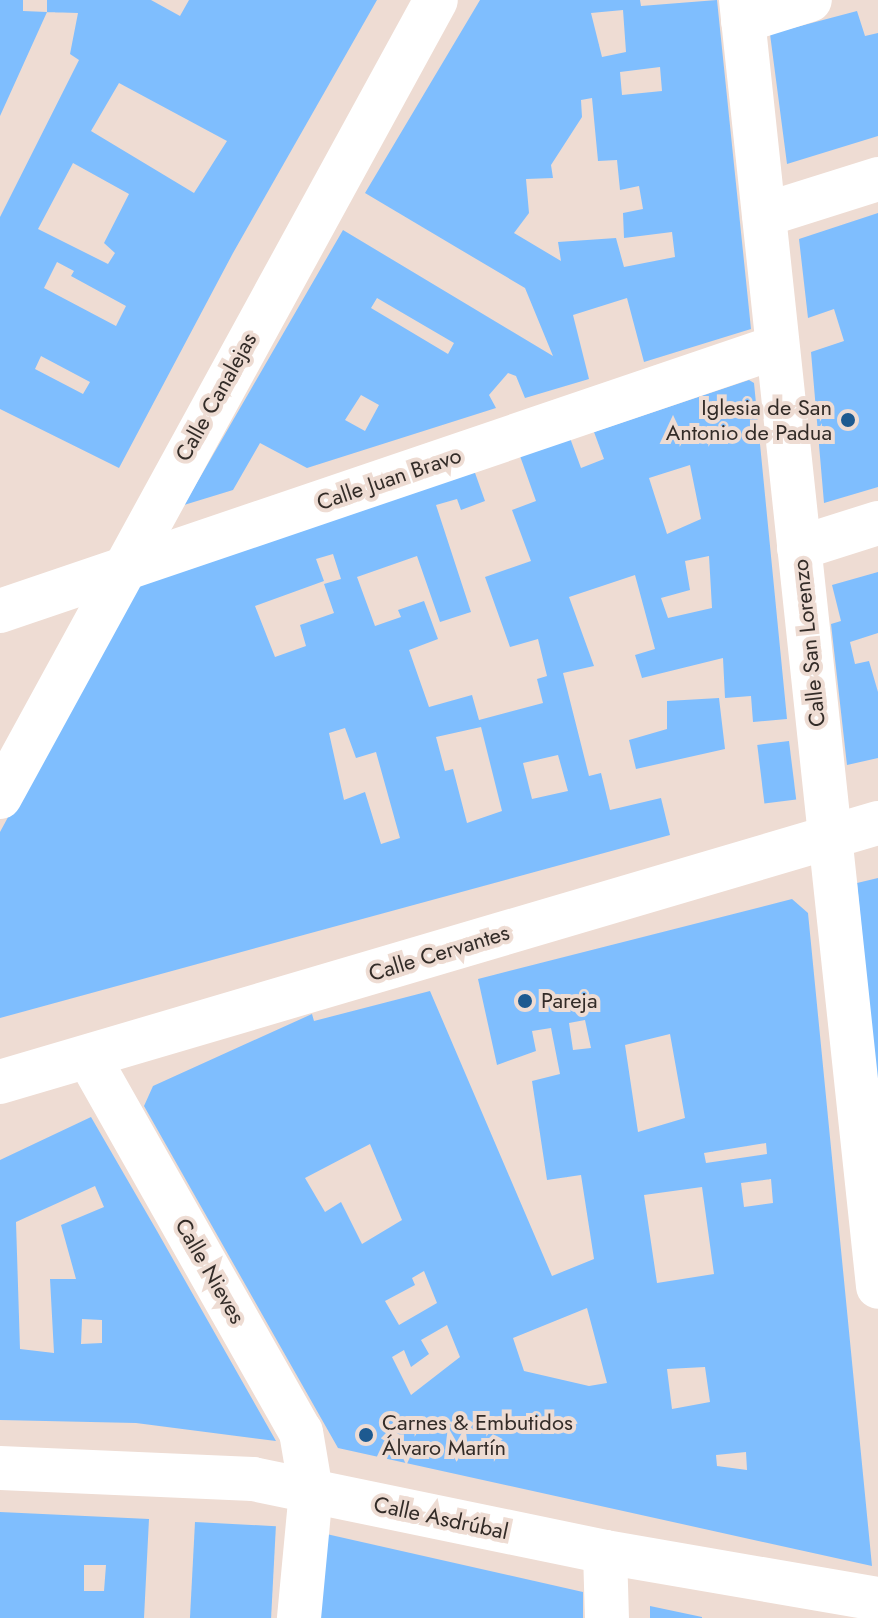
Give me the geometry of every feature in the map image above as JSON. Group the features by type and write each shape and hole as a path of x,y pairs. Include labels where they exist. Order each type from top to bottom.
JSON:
{"street":[{"name":"Calle Canalejas","path":"0,797 436,0"},
{"path":"742,10 810,0"},
{"name":"Calle San Lorenzo","path":"742,10 878,1287"},
{"path":"764,215 878,179"},
{"name":"Calle Juan Bravo","path":"0,611 777,347"},
{"path":"799,548 878,523"},
{"name":"Calle Cervantes","path":"0,1082 878,823"},
{"name":"Calle Nieves","path":"89,1058 301,1432 311,1491 299,1618"},
{"name":"Calle Asdrúbal","path":"0,1468 253,1479 605,1552 878,1599"},
{"path":"605,1552 607,1618"}],"building":[{"path":"0,0 23,0 23,11 47,12 0,116"},
{"path":"47,0 151,0 180,16 189,0 377,0 233,253 119,468 0,409 0,217 79,60 70,54 78,13 47,12","holes":["119,83 227,141 194,193 91,131","73,163 129,194 104,243 115,253 108,264 38,229","57,262 74,271 71,276 126,306 116,326 44,288","41,356 90,382 83,394 35,369"]},
{"path":"480,0 640,0 641,6 717,0 751,329 644,362 627,298 573,315 589,379 525,398 516,376 508,373 489,395 496,408 307,468 260,443 233,490 184,505 343,230 553,356 525,288 365,193","holes":["623,10 626,52 602,57 591,13","660,67 662,91 622,95 620,72","592,98 598,161 617,160 620,190 639,186 643,209 623,213 624,238 672,232 675,257 624,267 616,238 558,242 561,261 514,233 529,213 526,179 553,178 551,165 582,117 581,100","377,298 454,343 448,354 371,308","361,395 379,405 365,431 345,420"]},
{"path":"857,11 865,36 878,33 878,136 787,164 770,34"},
{"name":"Iglesia de San Antonio de Padua","path":"878,213 878,487 824,503 811,352 844,341 834,309 808,318 799,239"},
{"path":"749,380 754,383 787,719 753,722 751,696 725,698 723,658 642,678 635,655 655,649 635,575 569,597 594,666 563,673 589,776 601,773 610,810 661,798 670,835 0,1018 0,832 132,588 474,470 485,501 461,510 457,499 436,505 471,612 440,622 417,556 357,577 375,626 401,617 398,610 424,601 438,639 409,650 429,707 472,695 479,720 543,703 537,679 547,676 538,639 510,647 485,577 531,561 512,510 536,501 520,456 570,438 581,468 604,459 594,432","holes":["690,465 701,519 667,534 649,478","333,554 341,579 324,584 334,613 300,625 306,646 275,657 255,606 324,581 316,559","709,556 712,608 668,618 661,598 690,590 685,561","481,727 502,811 467,823 453,769 445,771 436,737","345,728 356,758 376,752 400,838 381,844 365,792 344,800 329,733","558,755 568,791 532,799 523,763"]},
{"path":"878,572 878,633 850,642 855,664 869,661 878,692 878,758 847,765 831,624 841,621 832,585"},
{"path":"719,698 725,749 636,769 629,740 667,729 667,701"},
{"path":"789,741 796,800 764,803 757,745"},
{"path":"878,878 878,1078 876,1078 857,883"},
{"path":"792,899 808,913 872,1566 338,1448 144,1106 153,1086 312,1014 314,1021 430,991 552,1276 594,1259 581,1175 547,1180 532,1081 560,1074 551,1028 532,1031 536,1051 497,1065 478,979","holes":["585,1020 591,1048 573,1050 569,1023","670,1034 685,1118 638,1132 625,1045","766,1143 767,1154 706,1163 704,1153","370,1144 402,1220 362,1244 341,1202 325,1212 305,1178","771,1179 773,1203 744,1207 741,1183","702,1187 714,1274 657,1283 644,1195","424,1271 437,1303 399,1325 385,1301 415,1285 412,1278","587,1308 607,1383 589,1386 524,1371 513,1338","447,1325 460,1357 411,1395 392,1357 404,1350 411,1367 429,1354 421,1340","705,1367 710,1402 672,1409 667,1369","746,1452 747,1470 717,1466 716,1455"]},
{"path":"91,1117 276,1441 136,1423 0,1420 0,1160","holes":["95,1186 104,1207 61,1225 76,1279 50,1279 54,1353 20,1349 16,1222","82,1319 102,1320 102,1343 81,1344"]},
{"path":"0,1512 149,1519 144,1618 0,1618","holes":["84,1565 106,1565 104,1591 84,1591"]},
{"path":"195,1522 276,1526 271,1618 190,1618"},
{"path":"322,1533 583,1592 583,1618 315,1618"},
{"path":"650,1606 702,1617 702,1618 650,1618"}],"place":[{"name":"Iglesia de San Antonio de Padua","path":"848,420"},
{"name":"Pareja","path":"525,1001"},
{"name":"Carnes & Embutidos Álvaro Martín","path":"366,1435"}]}
